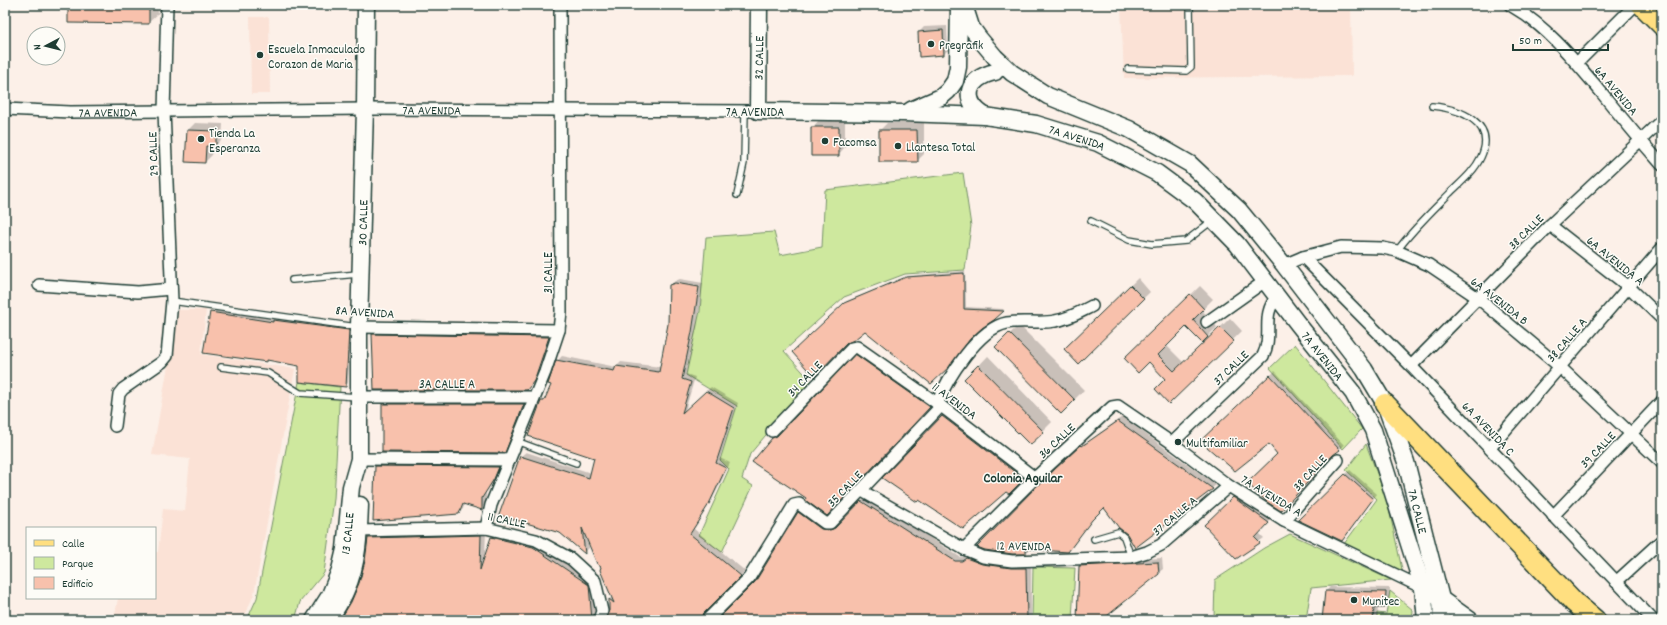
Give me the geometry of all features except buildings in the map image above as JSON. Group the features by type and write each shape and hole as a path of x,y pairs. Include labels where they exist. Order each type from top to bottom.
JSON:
{"highway":[{"path":"1385,404 1569,597 1596,620"}],"main road":[{"name":"30 CALLE","path":"358,441 366,5"},
{"name":"32 CALLE","path":"751,111 759,5"},
{"path":"904,113 935,100 944,94 953,84 957,72 959,5"},
{"name":"7A AVENIDA","path":"964,5 971,27 990,52 1019,78 1048,96 1129,129 1190,164 1239,210 1284,265 1364,369 1385,404"},
{"path":"1640,5 1662,27"},
{"path":"971,27 976,44 983,57 995,72 1018,86 1048,96"},
{"path":"985,116 978,112 972,104 970,88 974,81 980,76 995,72"},
{"name":"7A AVENIDA","path":"751,111 904,113 985,116 1036,124 1098,143 1157,173 1195,201 1237,244 1277,297 1354,393 1373,430"},
{"name":"7A CALLE","path":"1385,404 1406,462 1441,599 1442,620"},
{"name":"7A CALLE","path":"1373,430 1423,588 1426,620"},
{"name":"13 CALLE","path":"314,620 330,595 340,570 345,549 351,487 359,459 358,441"},
{"path":"329,620 346,590 355,558 359,532 361,487 359,459"},
{"path":"1423,588 1470,620"}],"street":[{"name":"29 CALLE","path":"115,426 119,394 123,389 162,362 167,356 172,289 164,112 167,5"},
{"name":"31 CALLE","path":"486,528 491,505 545,372 559,330 561,312 560,5"},
{"name":"6A AVENIDA","path":"1510,5 1524,13 1540,26 1577,62 1662,165"},
{"path":"1577,62 1635,5"},
{"name":"7A AVENIDA","path":"5,109 70,112 365,109 751,111"},
{"name":"38 CALLE","path":"1411,366 1550,225 1662,120"},
{"name":"6A AVENIDA A","path":"1550,225 1629,287 1662,319"},
{"name":"6A AVENIDA B","path":"1284,265 1303,257 1341,247 1383,248 1397,251 1429,265 1478,298 1560,367 1632,433 1662,463"},
{"name":"38 CALLE A","path":"1490,448 1662,248"},
{"name":"6A AVENIDA C","path":"1303,257 1411,366 1653,620"},
{"path":"1207,322 1265,281"},
{"path":"39,285 138,292 172,289"},
{"name":"37 CALLE","path":"1172,443 1263,356 1268,341 1269,307 1277,297"},
{"name":"35 CALLE","path":"707,620 749,578 794,505 798,504 827,524 862,491 939,405 959,362 994,326 1007,322 1054,321 1070,317 1092,306"},
{"name":"8A AVENIDA","path":"359,327 559,330"},
{"name":"11 AVENIDA","path":"857,347 939,405 1035,478"},
{"name":"34 CALLE","path":"772,431 852,348 857,347"},
{"name":"3A CALLE A","path":"359,397 534,397"},
{"name":"39 CALLE","path":"1553,516 1662,401"},
{"name":"7A AVENIDA A","path":"1118,406 1172,443 1229,486 1284,521 1423,588"},
{"name":"36 CALLE","path":"964,549 1035,478 1112,407 1118,406"},
{"path":"359,459 509,460"},
{"name":"38 CALLE","path":"1284,521 1338,460"},
{"name":"37 CALLE A","path":"1131,557 1162,545 1229,486"},
{"name":"12 AVENIDA","path":"862,491 964,549 983,558 1012,560 1131,557"},
{"name":"11 CALLE","path":"359,532 486,528 536,540 571,559 595,581 602,611 599,620"},
{"path":"1616,582 1662,540"}],"lane":[{"path":"1128,69 1186,71 1191,67 1190,5"},
{"path":"1397,251 1411,232 1473,169 1481,157 1485,139 1481,126 1465,115 1447,108 1432,106"},
{"path":"737,195 744,163 751,111"},
{"path":"1091,221 1129,240 1152,244 1186,241 1213,220"},
{"path":"292,280 361,274"},
{"name":"8A AVENIDA","path":"172,301 359,327"},
{"path":"221,366 268,372 300,393 359,397"},
{"path":"516,441 576,463"},
{"path":"1094,539 1118,532 1124,537 1131,557"}],"shaded area":[{"path":"1121,5 1351,5 1352,76 1124,78"},
{"name":"Escuela Inmaculado Corazon de Maria","path":"250,17 269,17 270,94 251,94"},
{"path":"178,310 206,310 201,354 295,369 254,594 243,620 114,620 118,599 156,599 156,552 158,552 163,509 185,511 190,459 152,455"}],"green space":[{"path":"963,173 971,226 965,270 905,274 844,297 784,351 811,381 750,454 742,479 753,486 722,552 699,535 729,469 720,460 737,406 686,375 700,311 706,237 774,232 780,255 822,247 825,190"},
{"path":"1295,344 1362,429 1343,449 1270,368"},
{"path":"299,382 340,387 334,499 324,573 300,602 295,620 247,620 257,598"},
{"path":"1366,444 1387,500 1403,574 1344,544 1377,499 1346,470"},
{"path":"1290,534 1391,580 1311,588 1306,620 1241,620 1214,618 1215,580 1264,548"},
{"path":"1033,567 1075,568 1072,620 1032,620"},
{"path":"1390,591 1413,610 1412,620 1377,620 1377,613 1386,614"}],"place":[{"name":"Pregrafik","path":"931,44"},
{"name":"Escuela Inmaculado Corazon de Maria","path":"260,55"},
{"name":"Tienda La Esperanza","path":"201,139"},
{"name":"Facomsa","path":"825,141"},
{"name":"Llantesa Total","path":"898,146"},
{"name":"Multifamiliar","path":"1178,442"},
{"name":"Munitec","path":"1354,600"}],"district":[{"name":"Colonia Aguilar","path":"1023,477"}]}
